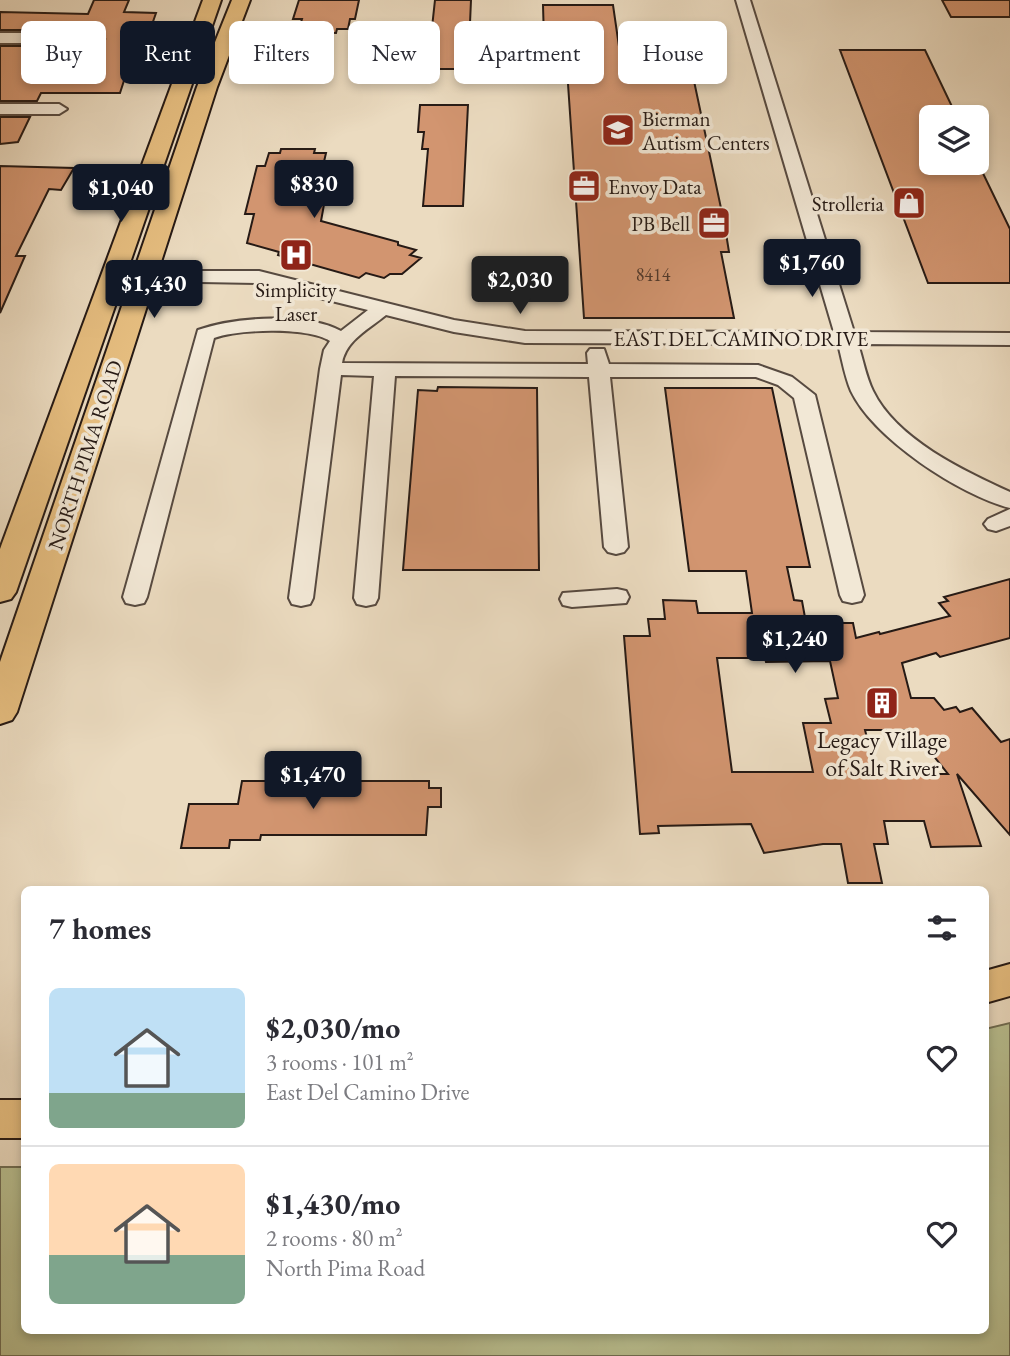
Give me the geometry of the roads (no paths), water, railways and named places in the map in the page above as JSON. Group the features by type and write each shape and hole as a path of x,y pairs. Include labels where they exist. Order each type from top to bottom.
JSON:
{"main road":[{"name":"NORTH PIMA ROAD","path":"0,592 212,0"},
{"name":"NORTH PIMA ROAD","path":"0,712 207,87 241,0"},
{"path":"45,467 76,425 121,295 144,275 135,270 132,260 164,166 162,142"},
{"path":"989,986 1010,980"},
{"path":"0,1119 21,1119"}],"street":[{"path":"743,0 862,391 875,413 896,434 945,469 1010,501"},
{"path":"0,38 21,38"},
{"path":"0,109 59,109"},
{"name":"EAST DEL CAMINO DRIVE","path":"144,275 259,277 454,326 502,335 596,338 1010,339"},
{"path":"301,598 334,350 342,340 383,308"},
{"path":"135,597 205,334 216,328 236,326 324,330 342,340"},
{"path":"596,338 616,547"},
{"path":"330,369 758,371 785,381 804,395 852,595"},
{"path":"366,598 385,370"},
{"path":"572,599 617,597"}],"place":[{"name":"Bierman Autism Centers","path":"618,130"},
{"name":"Envoy Data","path":"584,186"},
{"name":"Strolleria","path":"909,203"},
{"name":"PB Bell","path":"714,223"},
{"name":"Simplicity Laser","path":"296,255"},
{"name":"Legacy Village of Salt River","path":"882,703"}]}
